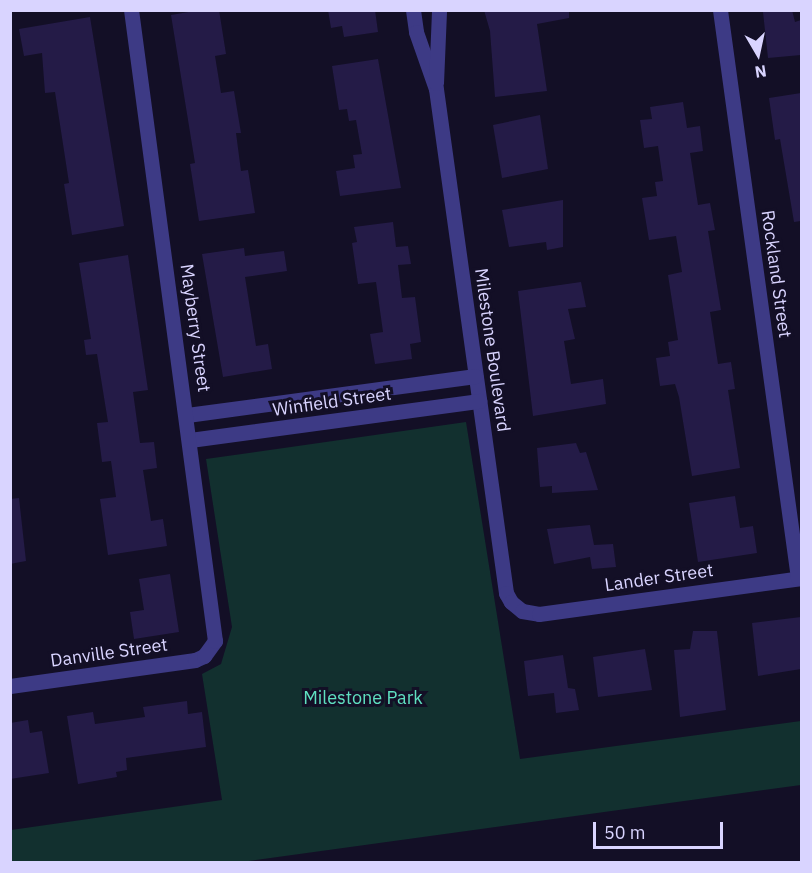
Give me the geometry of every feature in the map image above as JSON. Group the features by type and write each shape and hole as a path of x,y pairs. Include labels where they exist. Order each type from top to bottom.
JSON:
{"street":[{"name":"Mayberry Street","path":"131,10 216,631 210,651"},
{"name":"Milestone Boulevard","path":"412,10 416,32 436,89"},
{"name":"Milestone Boulevard","path":"439,10 436,89 475,376 506,593 522,611"},
{"name":"Rockland Street","path":"720,10 800,578"},
{"name":"Winfield Street","path":"187,415 475,376"},
{"name":"Winfield Street","path":"190,440 479,401"},
{"name":"Lander Street","path":"522,611 539,614 800,578"},
{"name":"Danville Street","path":"10,686 195,660 210,651"}],"green space":[{"name":"Milestone Park","path":"466,422 520,759 801,721 801,785 241,862 11,862 11,830 222,800 202,674 221,664 232,627 206,459"}],"building":[{"path":"200,10 219,10 226,54 215,56 221,93 234,91 241,133 236,133 241,171 248,170 255,213 199,221 190,164 195,163 171,15"},
{"path":"328,10 375,10 378,32 344,37 342,26 331,28"},
{"path":"484,10 569,10 569,18 537,24 547,91 495,97 490,31"},
{"path":"792,10 795,22 801,20 801,55 768,58 763,12"},
{"path":"90,17 124,226 72,235 64,184 69,183 55,92 45,93 42,53 24,56 19,29"},
{"path":"378,59 401,188 340,196 336,171 355,168 353,155 362,154 356,120 349,121 347,109 339,110 332,66"},
{"path":"801,93 801,221 794,222 780,139 775,140 769,98"},
{"path":"683,102 687,128 700,126 703,151 690,153 698,205 710,203 715,230 708,231 721,310 710,312 718,364 731,362 735,389 728,390 740,468 692,476 679,397 675,384 660,386 656,358 670,356 668,342 678,340 668,275 682,272 676,236 649,240 642,198 657,196 655,182 663,181 658,146 644,148 640,120 652,119 650,107"},
{"path":"540,115 548,169 502,178 493,125"},
{"path":"563,200 563,247 547,250 546,242 509,247 502,210"},
{"path":"393,222 396,247 408,246 411,264 398,265 402,298 415,297 421,342 410,344 412,359 375,364 370,334 383,332 376,282 358,284 352,243 357,242 354,227"},
{"path":"244,248 245,256 284,251 287,271 245,277 256,346 268,344 272,369 223,377 202,254"},
{"path":"128,255 148,390 133,392 140,443 154,442 157,468 143,470 151,521 163,519 167,546 108,555 100,499 116,497 111,461 102,462 97,423 108,422 97,354 86,355 84,340 91,339 79,263"},
{"path":"581,282 586,307 568,309 575,339 564,341 571,384 603,379 606,404 533,416 518,291"},
{"path":"576,443 580,453 586,452 598,490 552,493 552,486 540,487 537,448"},
{"path":"735,496 740,528 753,526 757,553 698,562 689,503"},
{"path":"19,498 26,561 10,564 10,499"},
{"path":"590,525 594,545 613,544 616,567 592,569 590,557 554,564 547,529"},
{"path":"170,574 179,632 134,639 130,612 144,610 139,579"},
{"path":"801,617 801,669 758,676 752,623"},
{"path":"693,631 717,631 726,710 680,717 674,650 690,649"},
{"path":"645,649 652,690 598,697 593,657"},
{"path":"563,655 568,688 575,689 579,710 556,713 554,693 528,696 524,661"},
{"path":"187,701 188,714 202,712 206,747 126,758 127,770 116,772 117,777 78,784 67,716 93,712 95,724 145,717 143,707"},
{"path":"28,720 30,733 42,731 49,773 10,779 10,723"}]}
